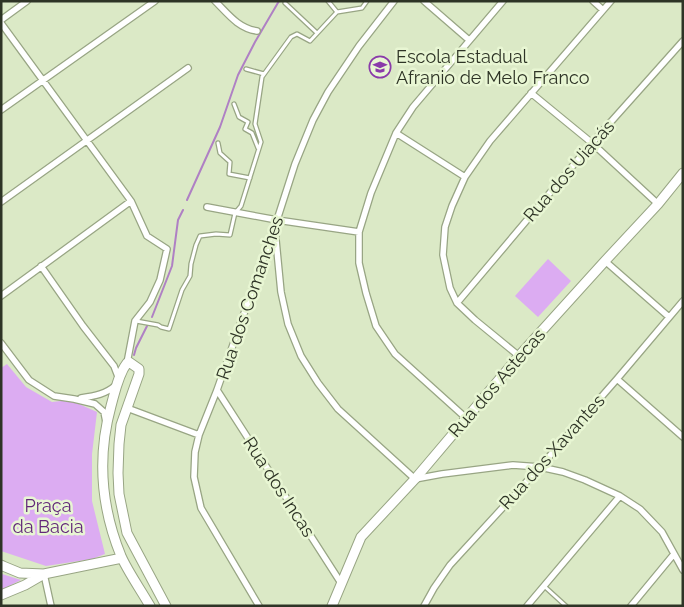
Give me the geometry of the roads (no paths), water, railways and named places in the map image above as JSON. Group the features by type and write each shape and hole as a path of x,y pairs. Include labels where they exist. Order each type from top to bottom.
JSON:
{"street":[{"path":"27,1 1,22 131,201 147,236 167,249 160,280 150,302 135,321 125,365 106,424 102,478 108,518 122,558 150,606"},
{"path":"1,110 155,1"},
{"path":"216,1 241,26 257,31"},
{"name":"Rua dos Comanches","path":"259,606 201,508 194,476 195,452 199,435 218,390 295,164 313,120 328,92 359,46 394,1"},
{"path":"424,1 469,40"},
{"path":"466,418 395,354 376,326 359,262 359,232 371,192 396,133 413,107 503,1"},
{"path":"593,1 603,10"},
{"path":"519,356 457,303 450,288 443,255 445,227 452,206 466,177 490,141 611,1"},
{"name":"Rua dos Uiacás","path":"457,303 592,143 683,41"},
{"path":"1,202 188,68"},
{"path":"531,93 592,143 658,204"},
{"path":"396,133 466,177"},
{"name":"Rua dos Astecas","path":"332,606 361,537 415,478 519,356 658,204 683,173"},
{"path":"1,296 131,201"},
{"path":"207,207 359,232"},
{"path":"274,228 281,292 288,324 301,356 318,384 338,409 415,478 513,465 540,467 563,472 620,496 640,509 662,532 683,570"},
{"path":"605,261 669,317"},
{"path":"41,266 114,366 118,382"},
{"name":"Rua dos Xavantes","path":"424,606 450,565 540,467 683,301"},
{"path":"1,343 29,380 54,396 88,402 99,406 104,412 106,424"},
{"path":"109,360 125,365 129,362 138,369 139,374 121,425 118,473 119,494 127,533 166,606"},
{"path":"617,379 683,437"},
{"path":"74,399 106,393 118,382"},
{"name":"Rua dos Incas","path":"218,390 341,583"},
{"path":"127,408 199,435"},
{"path":"527,606 620,496"},
{"path":"631,606 674,554"},
{"path":"1,565 20,573 44,574 122,558"},
{"path":"1,595 25,585 44,574"},
{"path":"44,574 51,606"}],"lane":[{"path":"328,1 338,12"},
{"path":"135,321 169,328 182,290 190,276 196,244 200,236 216,234 230,236 235,213 241,206 261,142 255,124 264,74 291,37 297,34 310,41 338,12 362,8 367,1"},
{"path":"285,3 317,33"},
{"path":"246,69 264,74"},
{"path":"234,104 240,117 248,122 245,129 252,133 259,148"},
{"path":"218,143 220,153 230,162 229,174 250,178"},
{"path":"544,586 566,606"}],"waterway":[{"path":"187,200 220,127 238,75 279,1"},
{"path":"152,317 172,266 178,220 183,210"},
{"path":"134,355 147,326"}],"place":[{"name":"Escola Estadual Afranio de Melo Franco","path":"380,67"}],"park label":[{"name":"Praça da Bacia","path":"48,516"}]}
